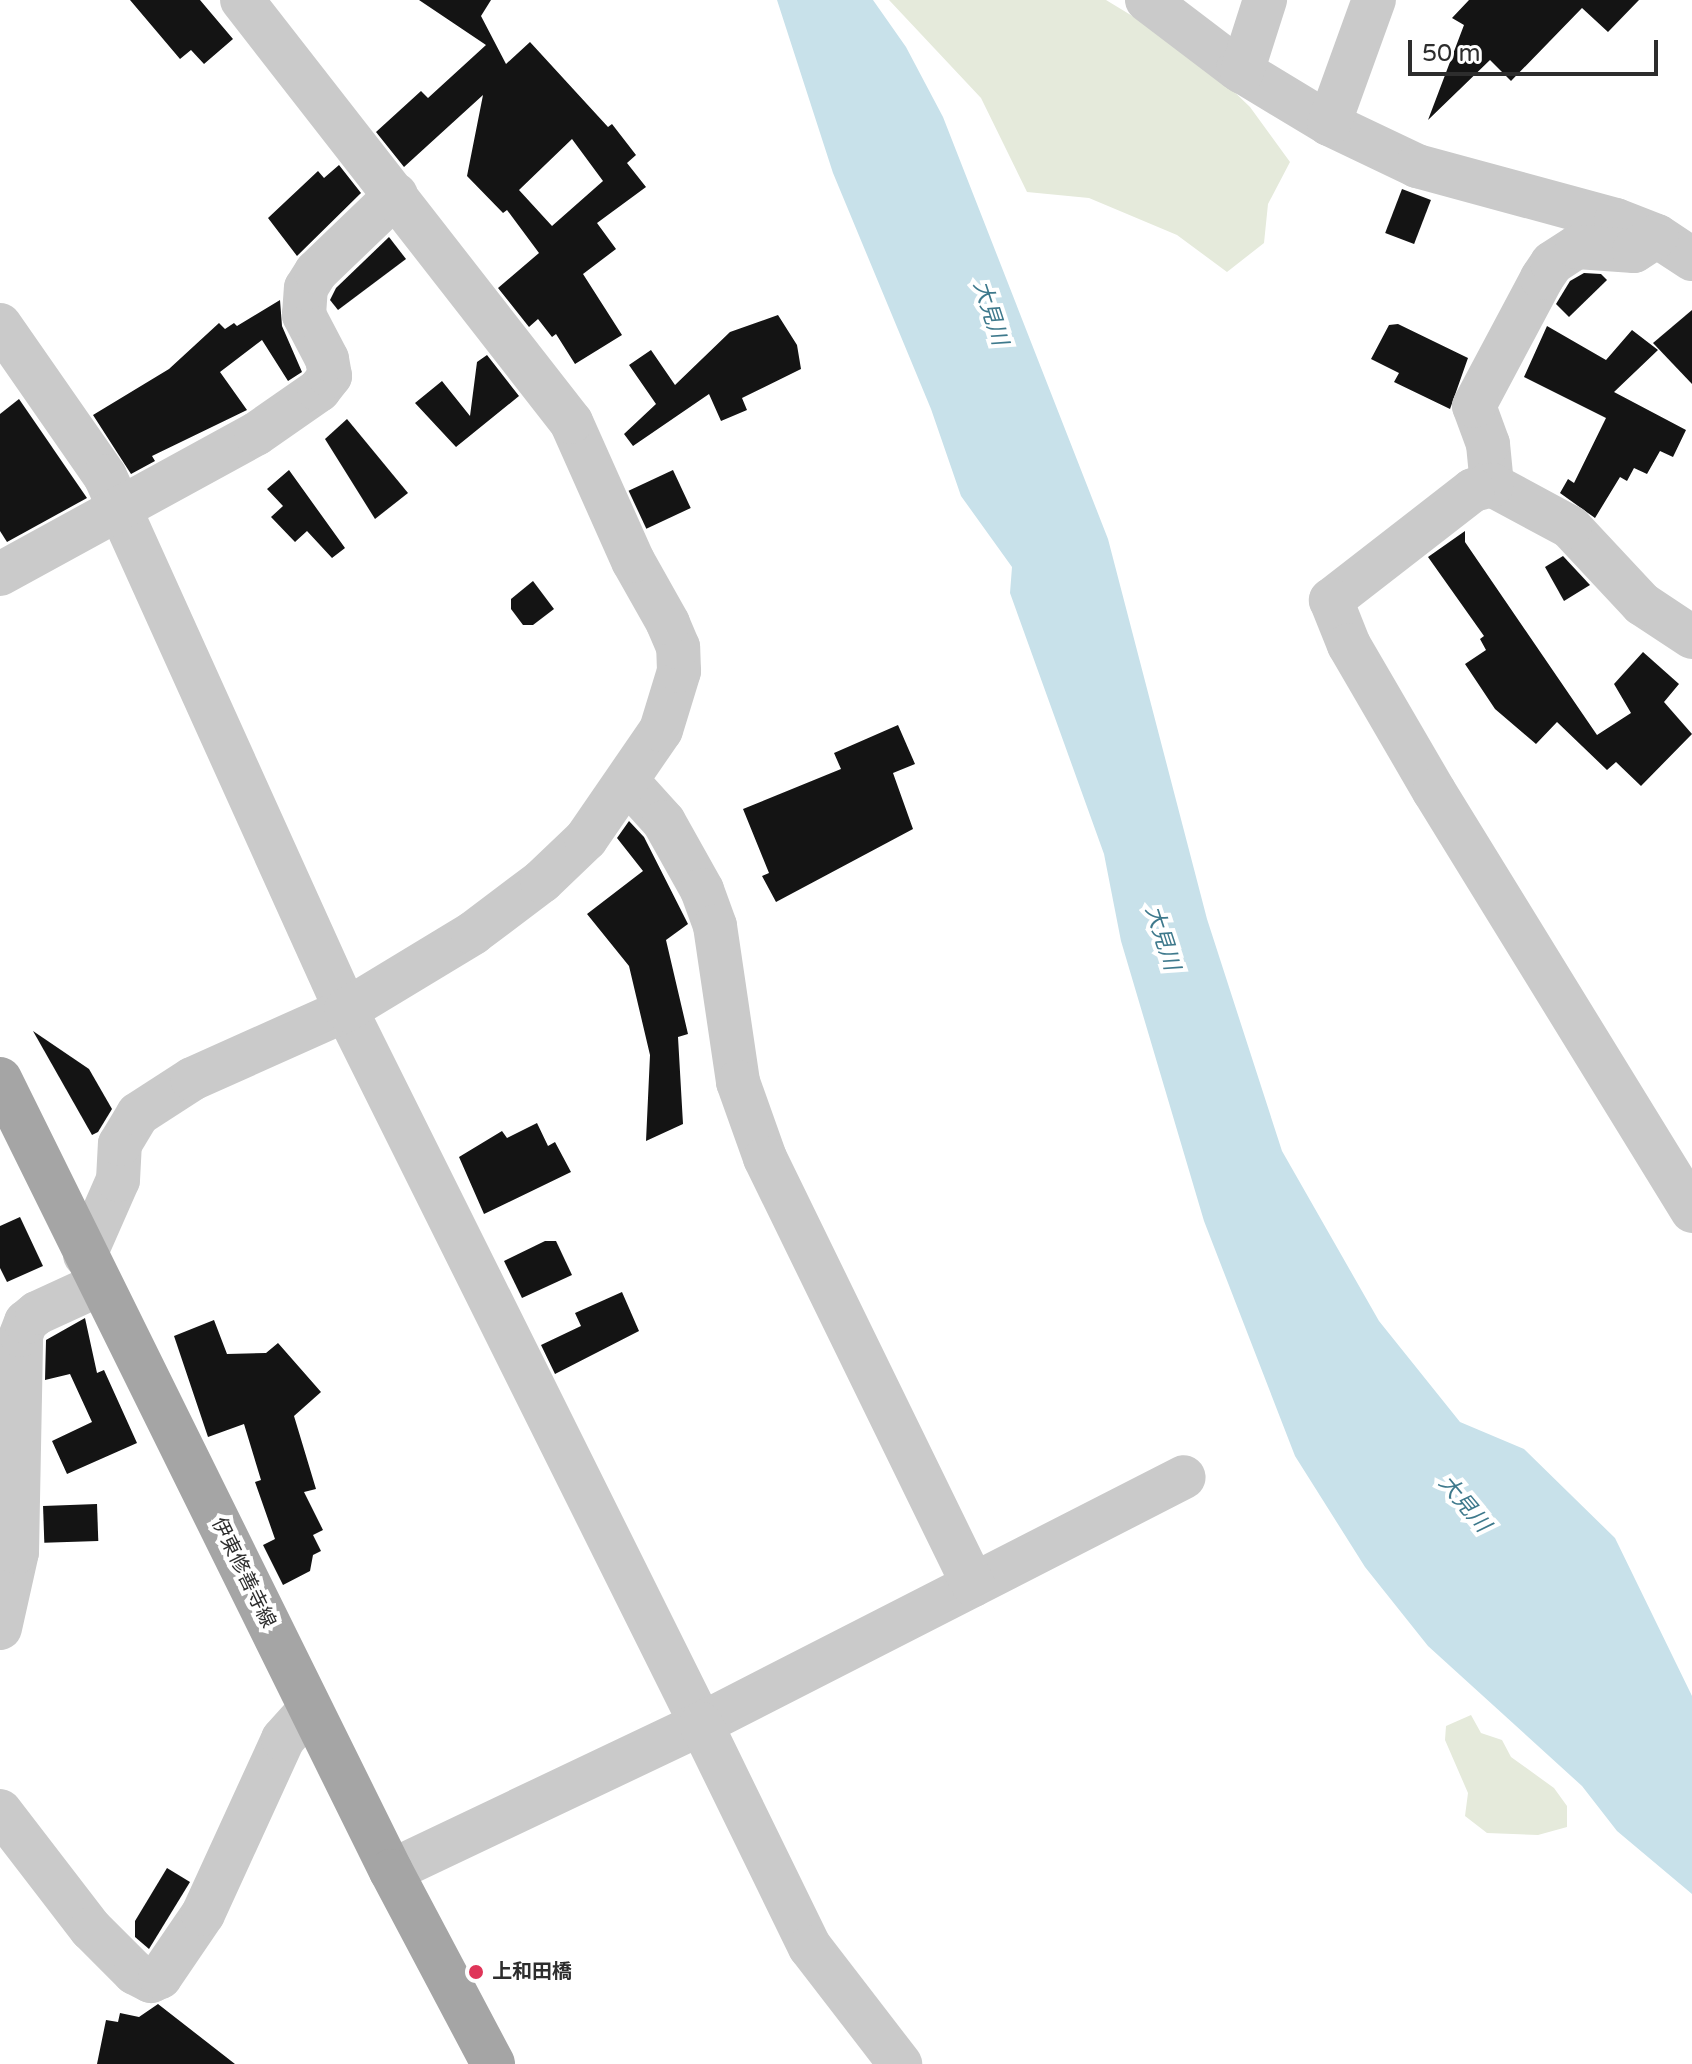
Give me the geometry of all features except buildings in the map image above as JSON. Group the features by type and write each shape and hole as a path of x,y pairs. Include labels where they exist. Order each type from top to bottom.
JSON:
{"main road":[{"name":"伊東修善寺線","path":"0,1079 391,1871 493,2064"}],"street":[{"path":"0,1628 18,1540 21,1335 26,1322 92,1269 118,1180 120,1144 138,1114 192,1079 346,1010 473,933 542,881 586,839 627,781 673,702 678,647 571,422 242,0"},
{"path":"1147,0 1242,72 1329,124 1417,166 1674,248"},
{"path":"1242,72 1265,0"},
{"path":"1329,124 1374,0"},
{"path":"0,574 256,434 319,390 330,376 327,359 304,315 306,288 316,272 396,195"},
{"path":"1492,485 1488,444 1474,406 1552,263 1577,247 1634,251 1674,248"},
{"path":"0,325 105,476 346,1010 810,1947 900,2064"},
{"path":"1692,637 1642,604 1570,527 1492,485 1473,490 1331,600 1349,645 1419,765 1692,1211"},
{"path":"627,781 664,822 702,890 715,926 738,1082 765,1158 973,1585"},
{"path":"391,1871 701,1724 1184,1477"},
{"path":"0,1811 91,1929 135,1973 151,1981 160,1977 203,1914 283,1739 310,1709"}],"shaded area":[{"path":"889,0 1106,0 1195,54 1250,107 1290,162 1268,204 1264,243 1227,272 1177,235 1089,198 1027,192 981,98"},
{"path":"1471,1715 1481,1733 1502,1740 1511,1757 1554,1788 1567,1806 1567,1827 1538,1835 1487,1833 1465,1816 1468,1793 1445,1740 1446,1726"}],"water":[{"name":"大見川","path":"777,0 873,0 906,47 943,117 1108,539 1207,919 1282,1151 1379,1321 1460,1422 1524,1449 1615,1538 1692,1696 1692,1894 1617,1831 1582,1786 1428,1646 1365,1567 1295,1456 1204,1221 1121,941 1104,854 1010,593 1012,567 961,496 931,409 833,173"}],"place":[{"name":"上和田橋","path":"476,1972"}]}
